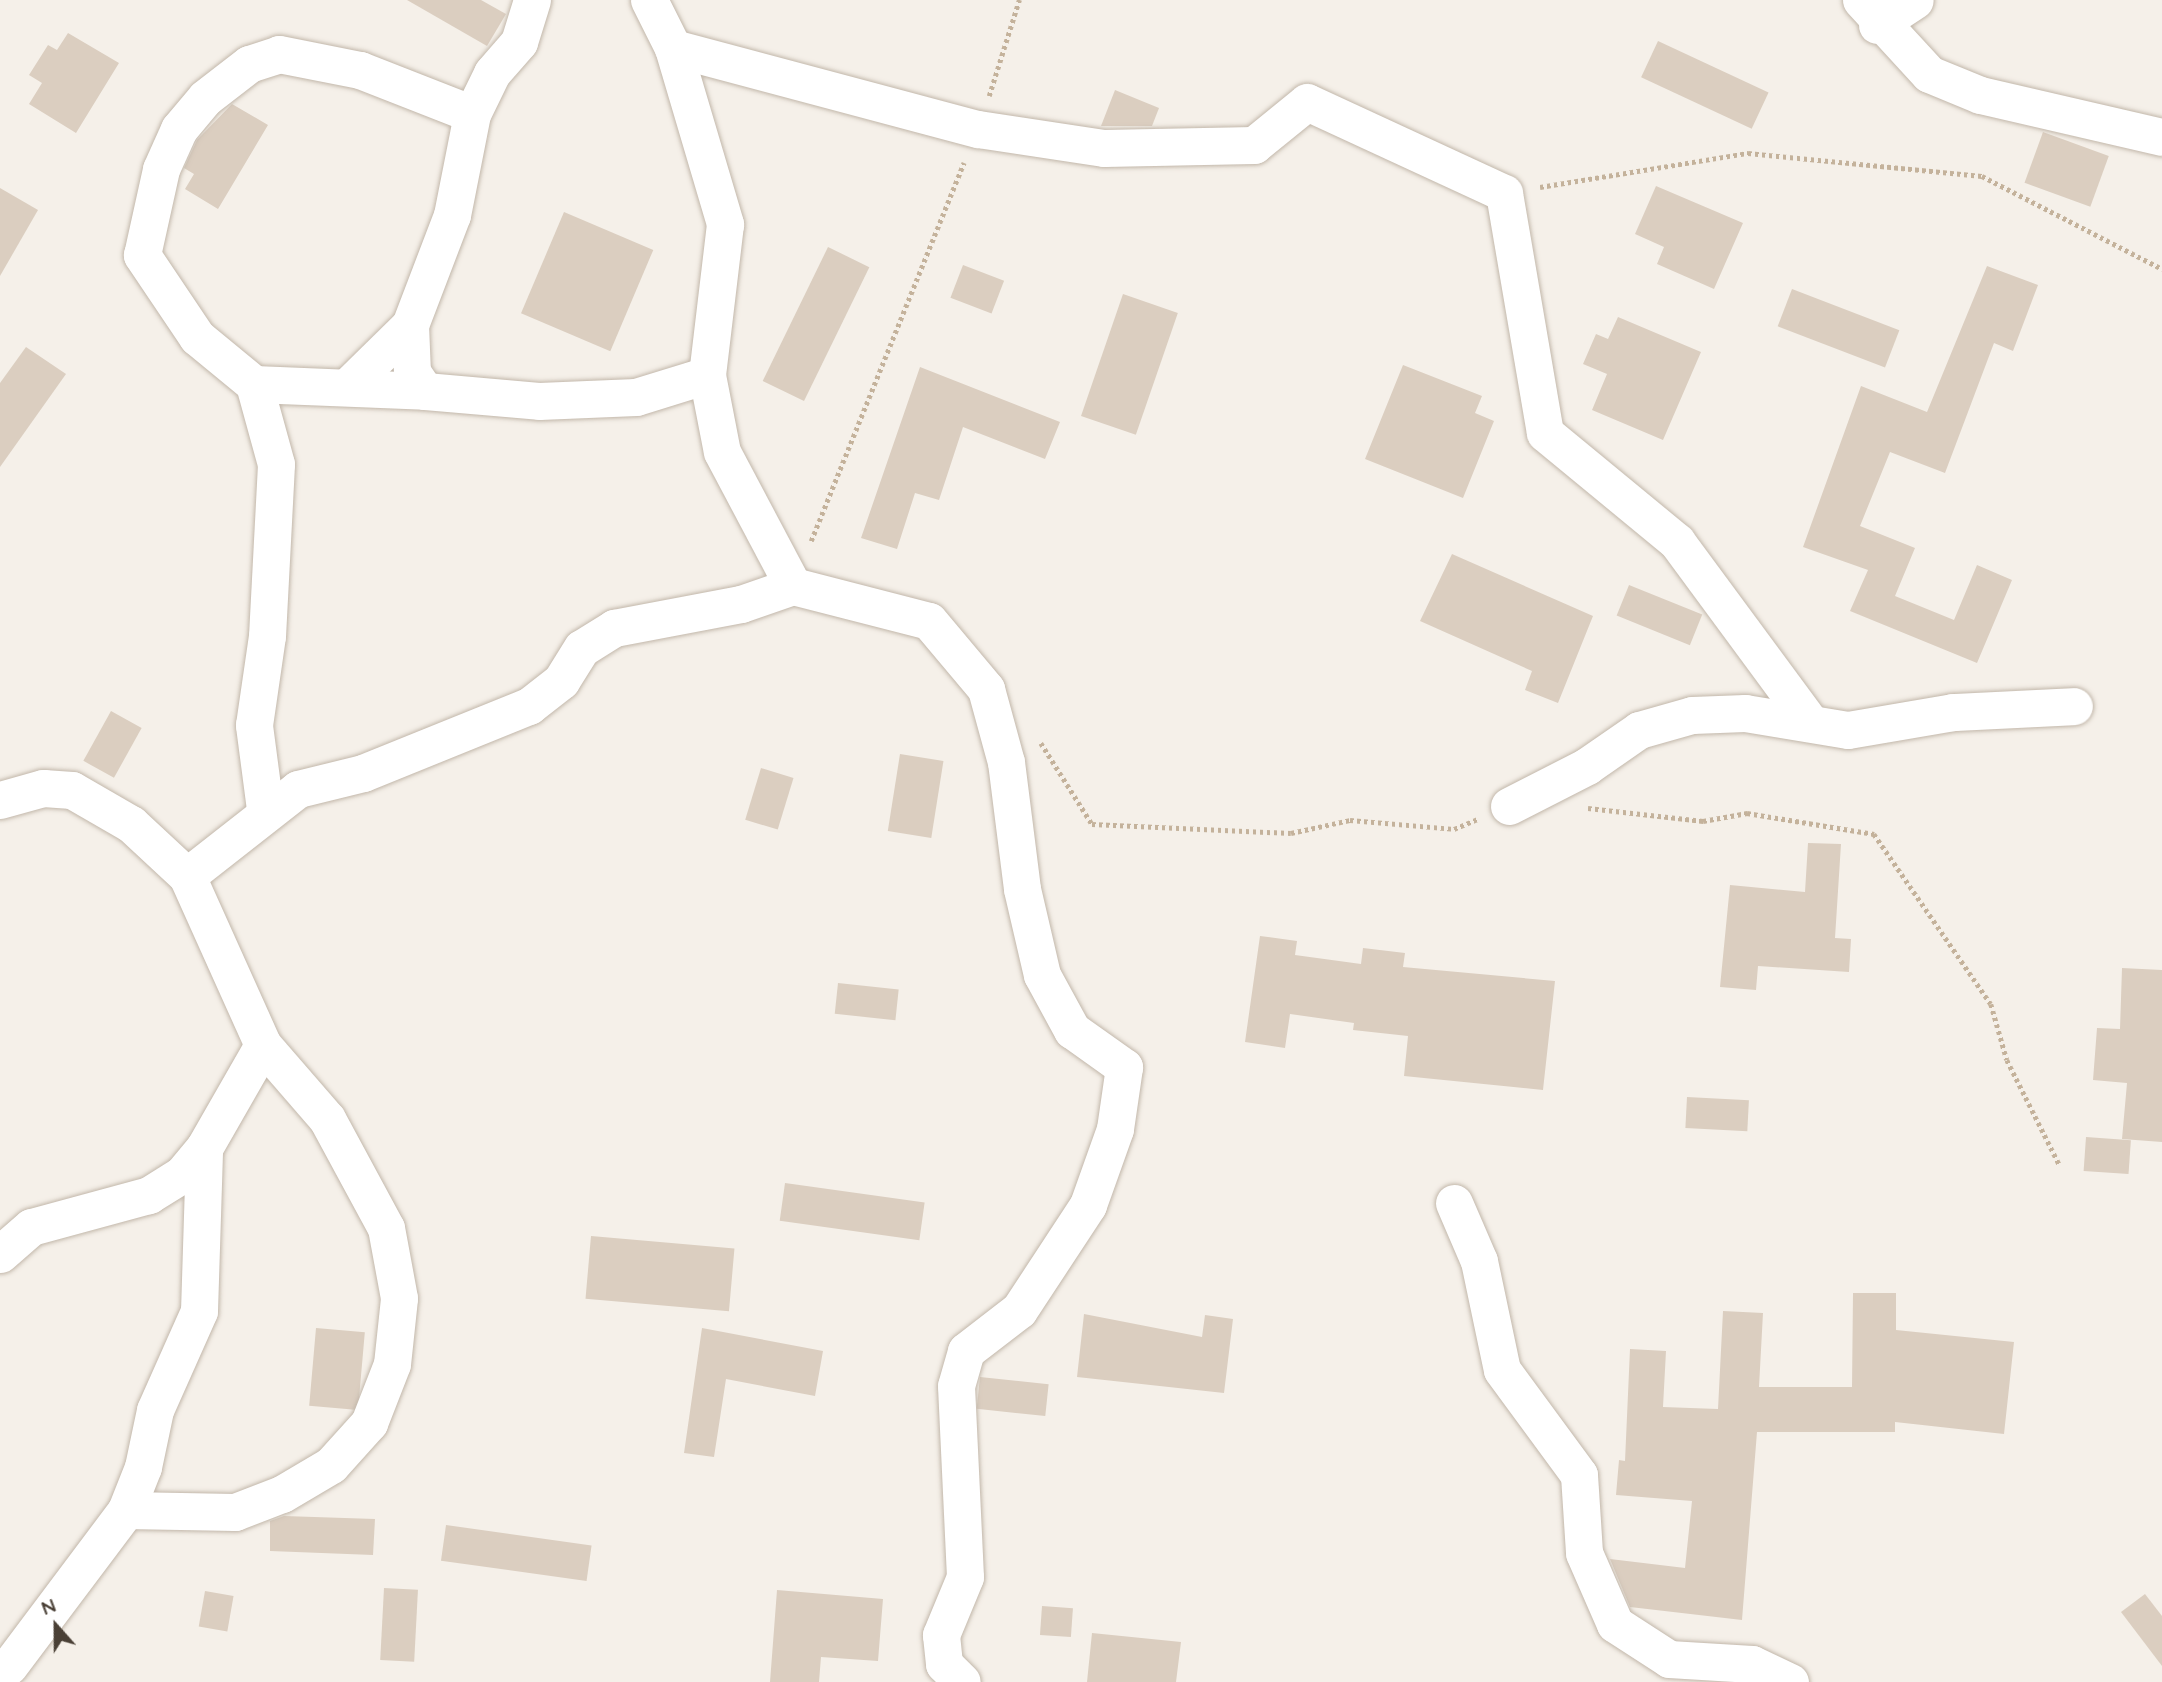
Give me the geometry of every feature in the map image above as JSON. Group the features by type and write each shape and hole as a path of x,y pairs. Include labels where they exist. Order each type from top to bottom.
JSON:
{"street":[{"path":"425,391 412,372 410,325 452,215 471,114 492,73 519,42 532,0"},
{"path":"649,0 673,48 726,224 707,375 722,453 793,586"},
{"path":"1916,0 1869,12 1929,74 1980,95 2162,137"},
{"path":"673,48 978,129 1104,148 1254,145 1307,102 1504,193 1545,433 1677,542 1809,721"},
{"path":"265,809 254,725 267,636 276,464 254,384 197,337 142,255 161,169 179,129 248,64 279,54 360,71 471,114"},
{"path":"350,384 410,325"},
{"path":"254,384 350,384 539,401 636,397 707,375"},
{"path":"187,876 224,852 265,809 298,789 363,773 529,706 561,681 582,648 614,628 741,604 793,586 929,621 986,689 1006,762 1021,889 1042,975 1072,1030 1124,1068 1115,1129 1088,1205 1019,1310 966,1351 956,1386 965,1577 941,1635 944,1664 961,1682"},
{"path":"1509,806 1652,726 1692,715 1745,713 1809,721 1849,730 1953,712 2074,706"},
{"path":"0,800 43,788 72,790 131,824 187,876 263,1045 327,1119 386,1228 399,1298 392,1364 369,1423 331,1465 282,1494 235,1512 126,1510"},
{"path":"0,1254 31,1227 149,1195 181,1175 204,1148 263,1045"},
{"path":"8,1664 126,1510 155,1410 199,1311 204,1148"},
{"path":"1454,1203 1479,1261 1502,1370 1579,1475 1584,1553 1615,1624 1669,1659 1752,1664 1790,1682"}],"path":[{"path":"793,586 978,129 1019,0"},
{"path":"1504,193 1748,152 1982,176 2162,269"},
{"path":"1034,733 1092,824 1291,833 1350,820 1454,829 1509,806"},
{"path":"1582,808 1703,821 1747,813 1874,834 1991,1004 2007,1060 2059,1164"}],"building":[{"path":"407,0 481,0 506,14 487,46"},
{"path":"68,33 119,63 76,133 29,104 42,83 29,75 48,45 57,50"},
{"path":"1658,41 1769,93 1752,129 1641,77"},
{"path":"1115,90 1159,108 1152,126 1101,126"},
{"path":"232,104 268,125 218,209 185,189 194,174 184,168 197,140"},
{"path":"2043,132 2109,156 2090,207 2025,183"},
{"path":"1656,186 1743,223 1714,289 1657,264 1664,247 1635,234"},
{"path":"0,188 38,210 0,276"},
{"path":"564,212 653,250 610,351 521,313"},
{"path":"828,247 869,267 804,401 763,381"},
{"path":"963,265 1004,281 992,313 950,298"},
{"path":"1987,266 2038,285 2013,351 1994,343 1945,473 1890,452 1860,526 1915,548 1895,596 1954,620 1977,565 2012,580 1977,663 1850,611 1868,570 1803,547 1861,386 1927,412"},
{"path":"1792,289 1899,330 1885,368 1778,326"},
{"path":"1123,294 1178,313 1136,435 1081,416"},
{"path":"1618,317 1701,352 1663,440 1592,410 1607,374 1583,364 1596,334 1608,339"},
{"path":"26,347 66,374 0,467 0,383"},
{"path":"1403,365 1482,396 1475,413 1494,421 1463,498 1365,459"},
{"path":"920,367 1060,422 1045,459 963,427 939,500 915,493 897,549 861,538"},
{"path":"1452,554 1593,616 1558,703 1525,690 1532,671 1420,621"},
{"path":"1629,585 1702,615 1690,645 1617,616"},
{"path":"111,711 142,728 114,778 83,761"},
{"path":"900,754 943,761 931,838 888,831"},
{"path":"761,768 794,778 778,830 745,820"},
{"path":"1808,843 1841,844 1835,938 1851,939 1849,972 1758,966 1756,990 1720,987 1730,885 1805,892"},
{"path":"1260,936 1297,941 1295,955 1361,964 1363,948 1405,953 1403,967 1555,981 1543,1090 1404,1076 1408,1036 1353,1030 1354,1023 1290,1014 1285,1048 1245,1042"},
{"path":"2122,968 2162,970 2162,1142 2122,1139 2127,1083 2093,1080 2097,1028 2120,1029"},
{"path":"838,983 899,989 895,1020 835,1014"},
{"path":"1687,1097 1749,1100 1747,1131 1685,1128"},
{"path":"2086,1137 2131,1140 2129,1174 2084,1171"},
{"path":"785,1183 925,1203 919,1240 780,1221"},
{"path":"591,1236 734,1249 729,1311 586,1299"},
{"path":"1853,1293 1896,1293 1896,1330 2014,1342 2004,1434 1895,1422 1895,1432 1757,1432 1742,1620 1630,1607 1610,1559 1685,1568 1692,1501 1616,1495 1619,1460 1625,1461 1630,1349 1666,1351 1663,1407 1718,1409 1723,1311 1763,1313 1759,1387 1852,1387"},
{"path":"1084,1314 1202,1337 1205,1315 1233,1319 1224,1393 1077,1377"},
{"path":"316,1328 365,1332 358,1410 309,1406"},
{"path":"702,1328 823,1351 815,1396 726,1379 714,1457 684,1453"},
{"path":"980,1377 1049,1384 1045,1416 977,1409"},
{"path":"284,1516 375,1519 373,1555 270,1551 270,1521"},
{"path":"446,1525 592,1545 587,1581 441,1561"},
{"path":"384,1588 418,1590 414,1662 380,1660"},
{"path":"777,1590 883,1599 878,1661 821,1657 819,1682 770,1682"},
{"path":"205,1591 234,1596 227,1631 199,1626"},
{"path":"2145,1594 2162,1616 2162,1666 2121,1612"},
{"path":"1042,1606 1073,1608 1071,1637 1040,1635"},
{"path":"1092,1633 1181,1642 1176,1682 1087,1682"}]}
